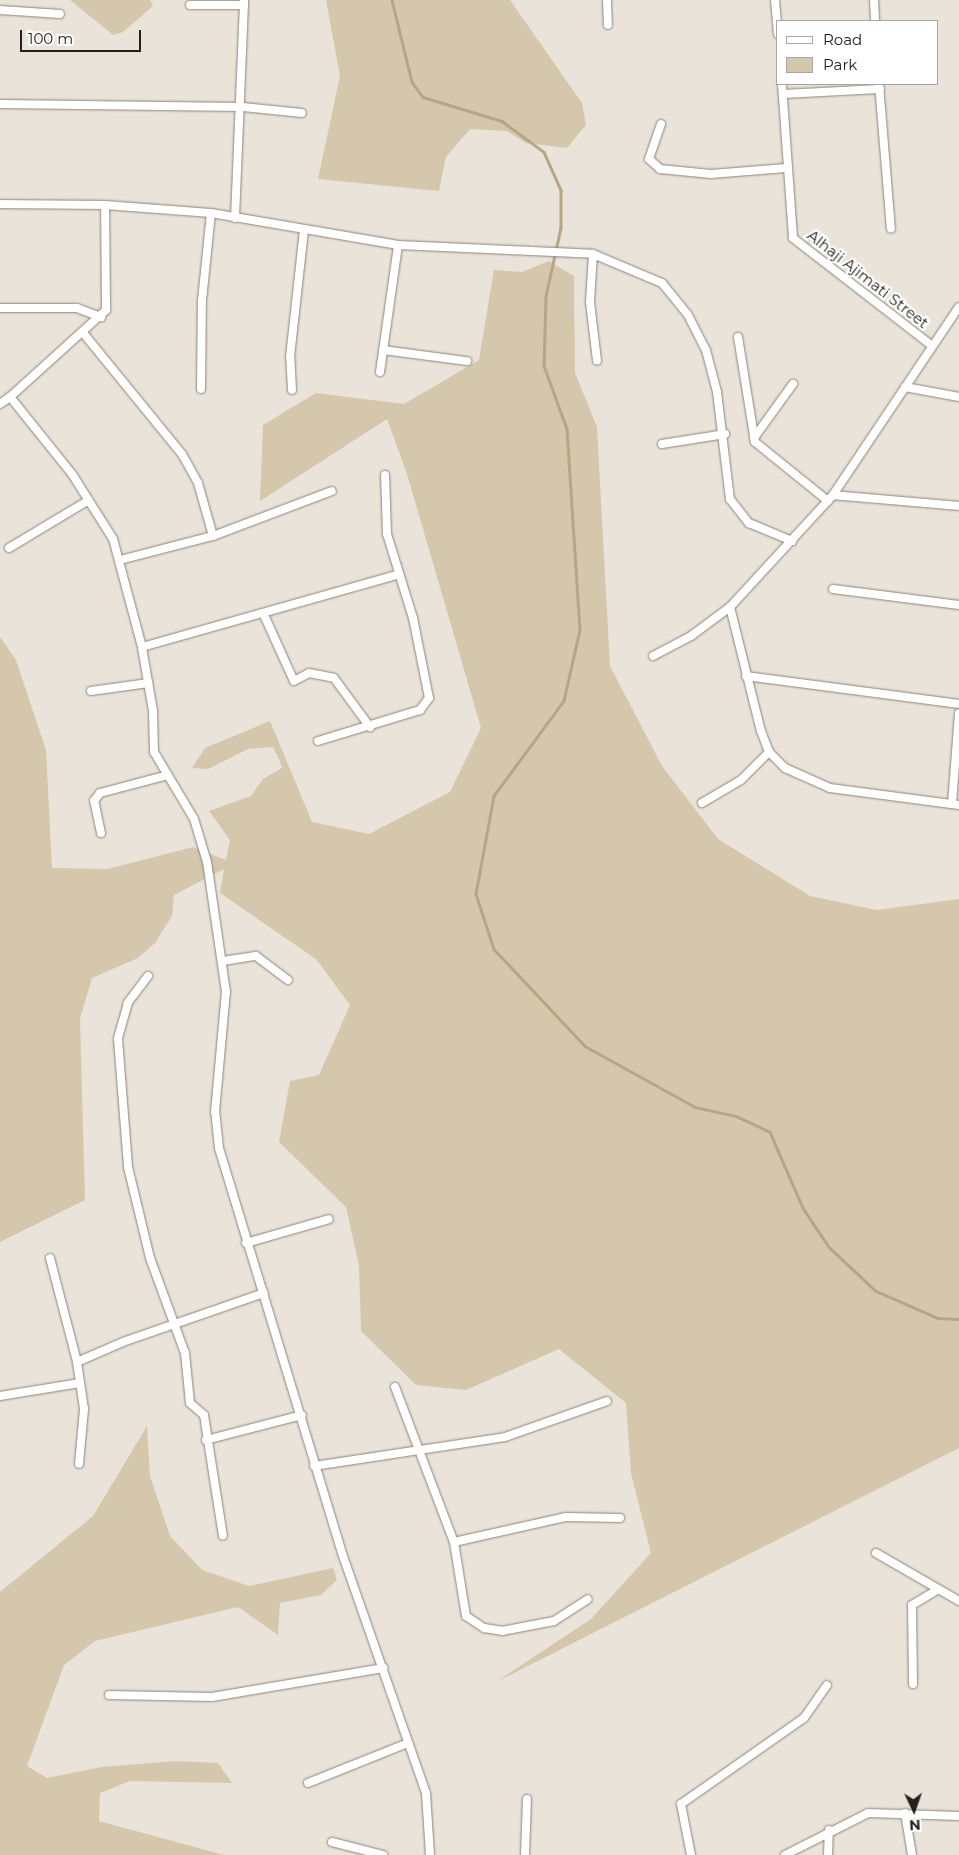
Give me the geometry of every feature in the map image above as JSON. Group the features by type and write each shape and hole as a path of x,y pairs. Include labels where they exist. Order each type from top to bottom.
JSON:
{"street":[{"path":"607,0 608,26"},
{"path":"775,0 777,20"},
{"path":"874,0 875,20"},
{"path":"190,4 244,3 243,107 235,218"},
{"path":"0,10 60,14"},
{"name":"Alhaji Ajimati Street","path":"782,85 792,238 931,345"},
{"path":"783,94 879,87 891,229"},
{"path":"0,104 243,107 302,113"},
{"path":"661,124 649,159 660,169 710,174 786,168"},
{"path":"0,204 104,204 211,213 398,245 570,251 593,254 646,274 676,297 706,350 725,434 730,498 748,523 792,541"},
{"path":"0,404 101,318 108,301 104,204"},
{"path":"201,389 202,300 211,213"},
{"path":"292,390 290,357 304,230"},
{"path":"380,372 398,245"},
{"path":"593,254 590,302 597,361"},
{"path":"653,656 691,636 730,607 830,498 931,345 959,307"},
{"path":"0,308 77,308 101,318"},
{"path":"84,334 182,454 198,484 213,536"},
{"path":"738,337 754,438 830,498 959,506"},
{"path":"383,350 468,361"},
{"path":"754,438 793,384"},
{"path":"905,387 959,397"},
{"path":"10,397 89,500 113,539 142,647 148,683 154,752 194,819 207,862 223,961 226,992 214,1112 219,1148 246,1243 264,1293 302,1415 314,1466 384,1668 428,1805 430,1855"},
{"path":"662,444 725,434"},
{"path":"318,741 370,727 420,710 430,698 413,618 396,575 387,534 385,475"},
{"path":"120,560 213,536 332,491"},
{"path":"9,548 89,500"},
{"path":"142,647 264,614 396,575"},
{"path":"833,589 959,605"},
{"path":"730,607 746,676 769,752 803,780 830,788 955,805 959,713"},
{"path":"264,614 294,681 309,673 334,678 370,727"},
{"path":"746,676 959,704"},
{"path":"90,691 148,683"},
{"path":"702,803 741,780 769,752"},
{"path":"101,833 94,801 100,793 168,775"},
{"path":"223,961 256,956 288,980"},
{"path":"148,976 128,1003 118,1039 128,1167 150,1258 173,1325 185,1353 190,1403 204,1415 206,1440 223,1536"},
{"path":"246,1243 329,1219"},
{"path":"50,1258 78,1362 84,1428 79,1464"},
{"path":"78,1362 173,1325 264,1293"},
{"path":"0,1396 80,1383"},
{"path":"395,1387 417,1452 454,1542 466,1616 484,1628 502,1631 554,1621 588,1599"},
{"path":"314,1466 417,1452 505,1437 607,1401"},
{"path":"206,1440 302,1415"},
{"path":"454,1542 566,1517 620,1518"},
{"path":"876,1553 959,1601"},
{"path":"913,1684 912,1605 937,1590"},
{"path":"109,1695 212,1697 384,1668"},
{"path":"691,1855 682,1804 804,1718 827,1685"},
{"path":"308,1783 408,1743"},
{"path":"525,1855 527,1799"},
{"path":"785,1855 829,1830 868,1814 959,1816"},
{"path":"905,1814 912,1855"},
{"path":"828,1855 829,1830"},
{"path":"332,1842 383,1855"}],"green space":[{"path":"70,0 150,0 153,6 123,32 113,35"},
{"path":"326,0 510,0 582,103 586,125 567,148 526,143 507,131 470,129 446,157 439,191 318,179 340,76"},
{"path":"549,261 574,276 575,373 597,427 610,666 662,766 718,839 810,896 877,910 959,899 959,1448 496,1682 591,1619 651,1553 631,1473 626,1403 559,1349 466,1390 416,1385 361,1331 359,1266 346,1207 279,1142 290,1081 319,1075 350,1005 316,959 220,893 224,869 174,895 172,916 155,943 138,958 92,978 80,1019 85,1200 0,1242 0,637 16,660 46,750 52,868 108,869 193,847 226,860 230,840 209,811 251,796 263,779 282,768 280,762 273,747 248,749 208,769 192,768 205,748 270,721 312,822 369,834 450,792 481,728 407,474 387,419 260,501 263,425 316,393 404,404 479,360 494,270 522,272"},
{"path":"147,1426 150,1476 170,1536 202,1570 249,1586 333,1568 337,1580 321,1595 280,1603 278,1635 238,1607 95,1641 64,1665 27,1766 47,1778 102,1767 176,1761 218,1763 232,1783 130,1781 100,1793 99,1821 224,1855 0,1855 0,1592 93,1516"}],"waterway":[{"path":"392,0 412,82 423,97 502,121 544,152 561,190 561,228 546,296 544,366 567,429 580,630 564,701 494,796 476,894 494,949 585,1046 695,1107 736,1116 770,1132 803,1208 829,1247 876,1291 938,1318 959,1319"}]}
